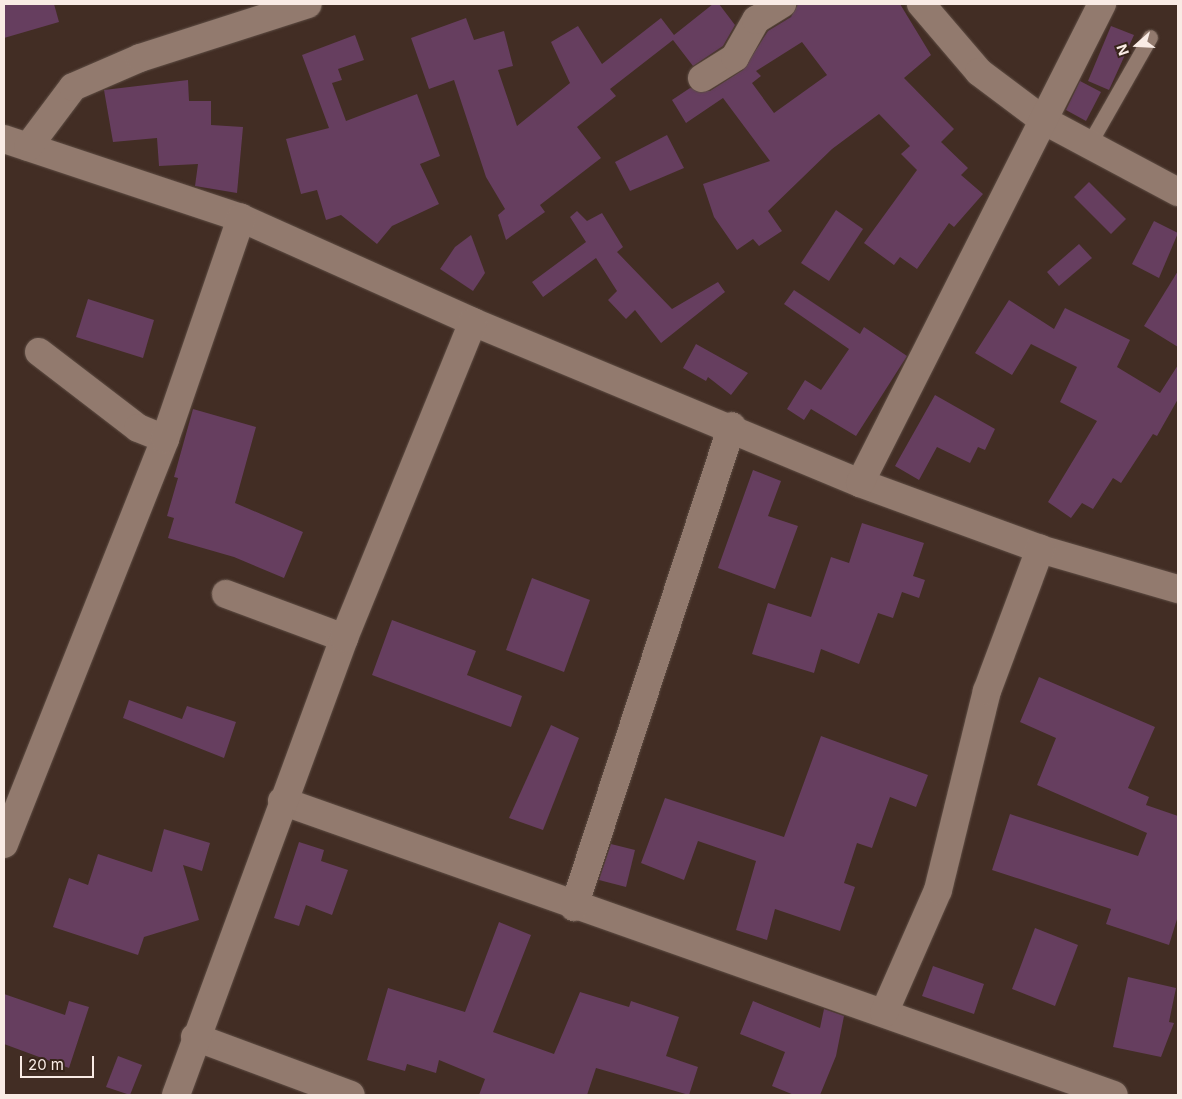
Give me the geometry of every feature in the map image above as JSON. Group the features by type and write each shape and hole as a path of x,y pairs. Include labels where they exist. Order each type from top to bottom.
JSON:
{"street":[{"path":"308,4 140,58 72,87 16,143 241,218 473,322 732,426 860,483 1040,549 1178,589"},
{"path":"702,78 735,57 756,20 782,4"},
{"path":"921,4 979,72 1043,120 1178,192"},
{"path":"860,483 1102,4"},
{"path":"4,844 165,439 241,218"},
{"path":"176,1095 195,1037 344,638 473,322"},
{"path":"39,352 138,428 165,439"},
{"path":"574,907 732,426"},
{"path":"884,1013 938,890 987,691 1040,549"},
{"path":"226,594 344,638"},
{"path":"282,801 574,907 884,1013 1114,1095"},
{"path":"195,1037 351,1095"}],"lane":[{"path":"1089,144 1150,37"}],"building":[{"path":"4,4 54,4 59,22 4,38"},
{"path":"713,4 719,4 735,25 723,46 693,66 673,40 610,89 616,96 577,127 601,158 540,205 545,212 506,240 498,215 505,209 486,177 454,80 429,89 411,38 466,18 474,40 504,31 513,66 498,70 517,126 570,83 551,42 578,26 602,64 661,18 674,35"},
{"path":"798,4 900,4 931,55 904,78 954,129 941,142 968,168 961,175 983,194 954,227 949,223 917,269 900,257 894,265 864,243 917,170 901,154 910,146 879,114 832,149 768,211 782,231 759,246 753,239 737,250 714,217 703,184 770,161 723,98 686,123 672,100 690,88 710,91 743,70 768,31 791,17","holes":["802,42 827,75 774,113 752,83 761,76 756,71"]},
{"path":"1111,26 1134,35 1109,90 1088,81"},
{"path":"355,35 364,60 338,69 342,80 332,83 346,121 417,94 440,156 420,164 439,204 392,226 377,244 341,215 326,220 317,190 301,194 286,139 329,128 302,55"},
{"path":"188,80 189,101 211,101 211,125 243,127 237,193 195,186 198,164 159,166 157,138 113,142 104,90"},
{"path":"1080,81 1101,92 1086,121 1066,110"},
{"path":"667,135 684,168 630,191 615,162"},
{"path":"1089,182 1126,219 1111,234 1074,197"},
{"path":"836,210 863,229 829,281 801,263"},
{"path":"577,211 587,221 602,213 623,247 617,252 672,309 718,282 725,292 661,343 635,310 626,319 608,300 617,291 596,258 543,297 532,282 586,242 570,217"},
{"path":"1154,221 1178,233 1159,278 1132,264"},
{"path":"471,235 485,273 473,291 440,269 455,247"},
{"path":"1079,244 1092,258 1059,286 1047,272"},
{"path":"1178,271 1178,347 1144,326"},
{"path":"794,290 860,334 864,327 907,356 856,436 811,409 804,420 787,409 805,380 821,390 849,349 784,304"},
{"path":"88,299 154,320 143,358 76,337"},
{"path":"1009,300 1054,329 1065,308 1130,340 1117,367 1160,393 1178,365 1178,399 1157,436 1153,434 1121,483 1113,478 1093,509 1082,503 1071,518 1048,502 1097,421 1060,402 1077,367 1031,344 1012,375 975,353"},
{"path":"696,344 748,373 731,395 708,377 706,381 683,368"},
{"path":"935,395 995,429 985,450 978,447 970,463 937,447 919,480 895,466"},
{"path":"193,409 256,427 235,503 303,532 284,578 234,557 168,538 174,518 167,516 178,478 174,477"},
{"path":"753,470 781,481 768,516 798,526 775,589 718,568"},
{"path":"862,523 924,543 913,576 925,580 919,598 902,592 893,618 878,613 859,664 821,649 814,673 752,654 768,603 811,617 831,557 849,563"},
{"path":"532,578 590,600 564,672 506,650"},
{"path":"392,620 476,651 467,675 522,696 511,727 372,675"},
{"path":"1039,677 1155,727 1128,788 1149,797 1146,805 1178,816 1178,916 1169,945 1106,924 1111,909 992,870 1010,814 1138,856 1147,833 1037,785 1056,738 1020,722"},
{"path":"129,700 182,719 187,706 236,722 224,758 123,718"},
{"path":"551,725 579,738 543,830 509,818"},
{"path":"821,736 928,775 916,807 890,797 872,848 857,843 844,883 855,887 840,931 775,909 767,940 736,930 756,861 698,841 684,880 641,863 665,798 784,837"},
{"path":"164,829 210,843 202,871 183,865 199,920 144,937 138,955 53,927 69,878 88,885 98,854 152,872"},
{"path":"299,842 324,850 321,861 348,870 332,915 306,905 299,926 274,918"},
{"path":"611,844 635,850 626,887 599,880"},
{"path":"499,922 531,935 493,1032 554,1054 580,992 629,1007 631,1001 679,1017 666,1056 698,1067 689,1095 596,1068 587,1095 479,1095 485,1079 439,1060 436,1073 407,1064 405,1071 367,1060 388,988 465,1012"},
{"path":"1035,928 1078,945 1055,1006 1012,989"},
{"path":"933,966 984,984 974,1014 922,996"},
{"path":"1128,977 1176,988 1169,1022 1174,1023 1161,1057 1113,1047"},
{"path":"4,994 65,1015 69,1001 89,1007 69,1068 4,1044"},
{"path":"753,1001 820,1028 824,1009 844,1016 836,1056 820,1095 794,1095 772,1086 785,1052 740,1034"},
{"path":"118,1056 142,1065 130,1095 106,1087"}]}
